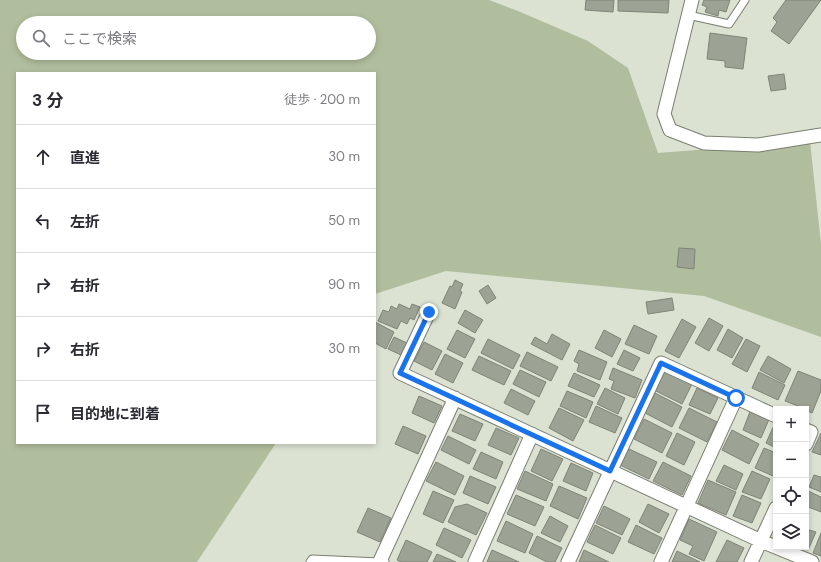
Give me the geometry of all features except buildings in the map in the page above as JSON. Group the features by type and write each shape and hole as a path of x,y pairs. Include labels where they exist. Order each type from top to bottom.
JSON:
{"street":[{"path":"692,0 664,114 670,130 704,143 758,145 821,135"},
{"path":"429,312 400,373 761,541 812,562"},
{"path":"568,562 661,363 773,415"},
{"path":"381,562 455,398"},
{"path":"661,562 736,398"},
{"path":"475,562 532,434"},
{"path":"751,562 773,514"}],"lane":[{"path":"688,15 729,24 745,0"},
{"path":"310,562 312,559 381,562"}],"green space":[{"path":"0,0 489,0 588,41 628,68 658,153 810,141 821,244 821,337 704,296 446,271 376,294 376,72 16,72 16,444 275,444 197,562 0,562"}],"route":[{"path":"429,312 400,373 610,471 661,363 736,398"}]}
